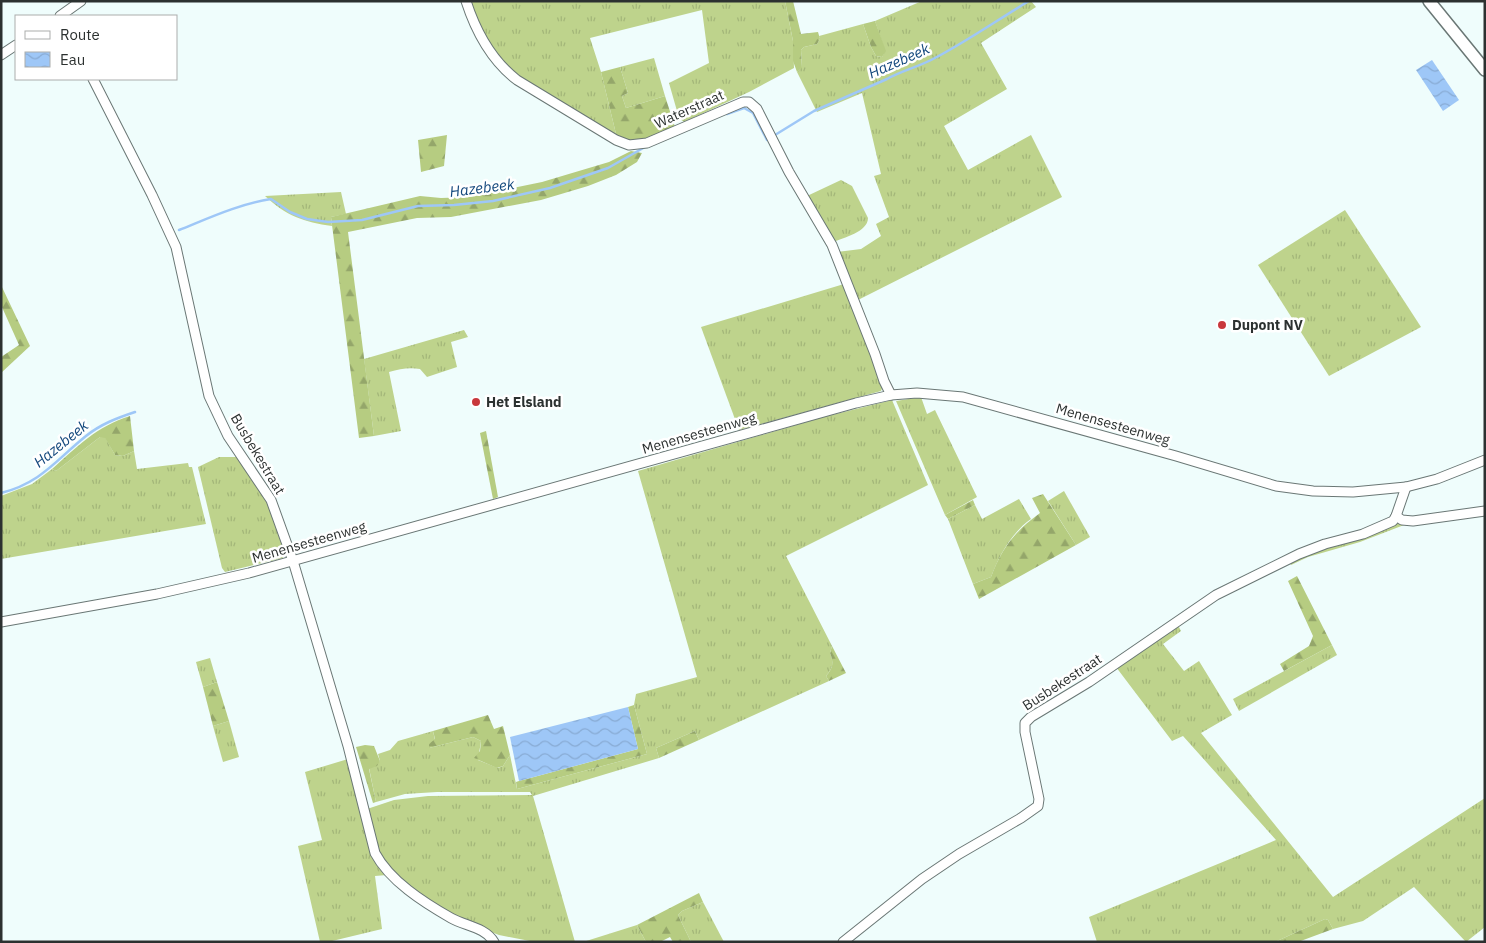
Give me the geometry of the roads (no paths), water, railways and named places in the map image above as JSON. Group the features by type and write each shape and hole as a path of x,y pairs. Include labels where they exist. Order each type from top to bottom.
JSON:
{"main road":[{"path":"1429,1 1485,70"}],"street":[{"path":"62,15 81,1"},
{"name":"Waterstraat","path":"466,1 474,24 498,63 507,72 574,115 624,144 646,143 735,104 749,102 754,105 789,172 832,245 891,395"},
{"path":"1,55 15,46"},
{"name":"Busbekestraat","path":"94,80 152,194 176,247 210,396 228,436 271,500 293,561 348,746 375,853 381,864 410,891 452,918 488,934 494,942"},
{"name":"Menensesteenweg","path":"1,622 157,594 222,580 837,408 891,395 917,393 963,397 1176,456 1276,486 1314,491 1353,492 1406,487 1437,479 1485,460"},
{"path":"1406,487 1396,516 1402,520 1413,521 1485,511"},
{"name":"Busbekestraat","path":"843,942 922,879 1038,806 1025,732 1026,723 1031,717 1089,682 1216,595 1299,554 1325,544 1363,534 1393,521 1396,516"}],"water":[{"path":"1432,60 1459,100 1443,111 1416,70"},
{"path":"628,707 638,749 519,781 510,737"}],"waterway":[{"name":"Hazebeek","path":"775,135 814,111 933,59 1029,1"},
{"name":"Hazebeek","path":"727,114 744,108 753,113 767,140"},
{"name":"Hazebeek","path":"179,230 236,208 271,199 290,212 307,219 328,222 362,220 418,206 493,201 550,188 608,168 645,147"},
{"name":"Hazebeek","path":"1,493 15,489 38,477 97,428 135,412"}],"place":[{"name":"Dupont NV","path":"1222,325"},
{"name":"Het Elsland","path":"476,402"}]}
